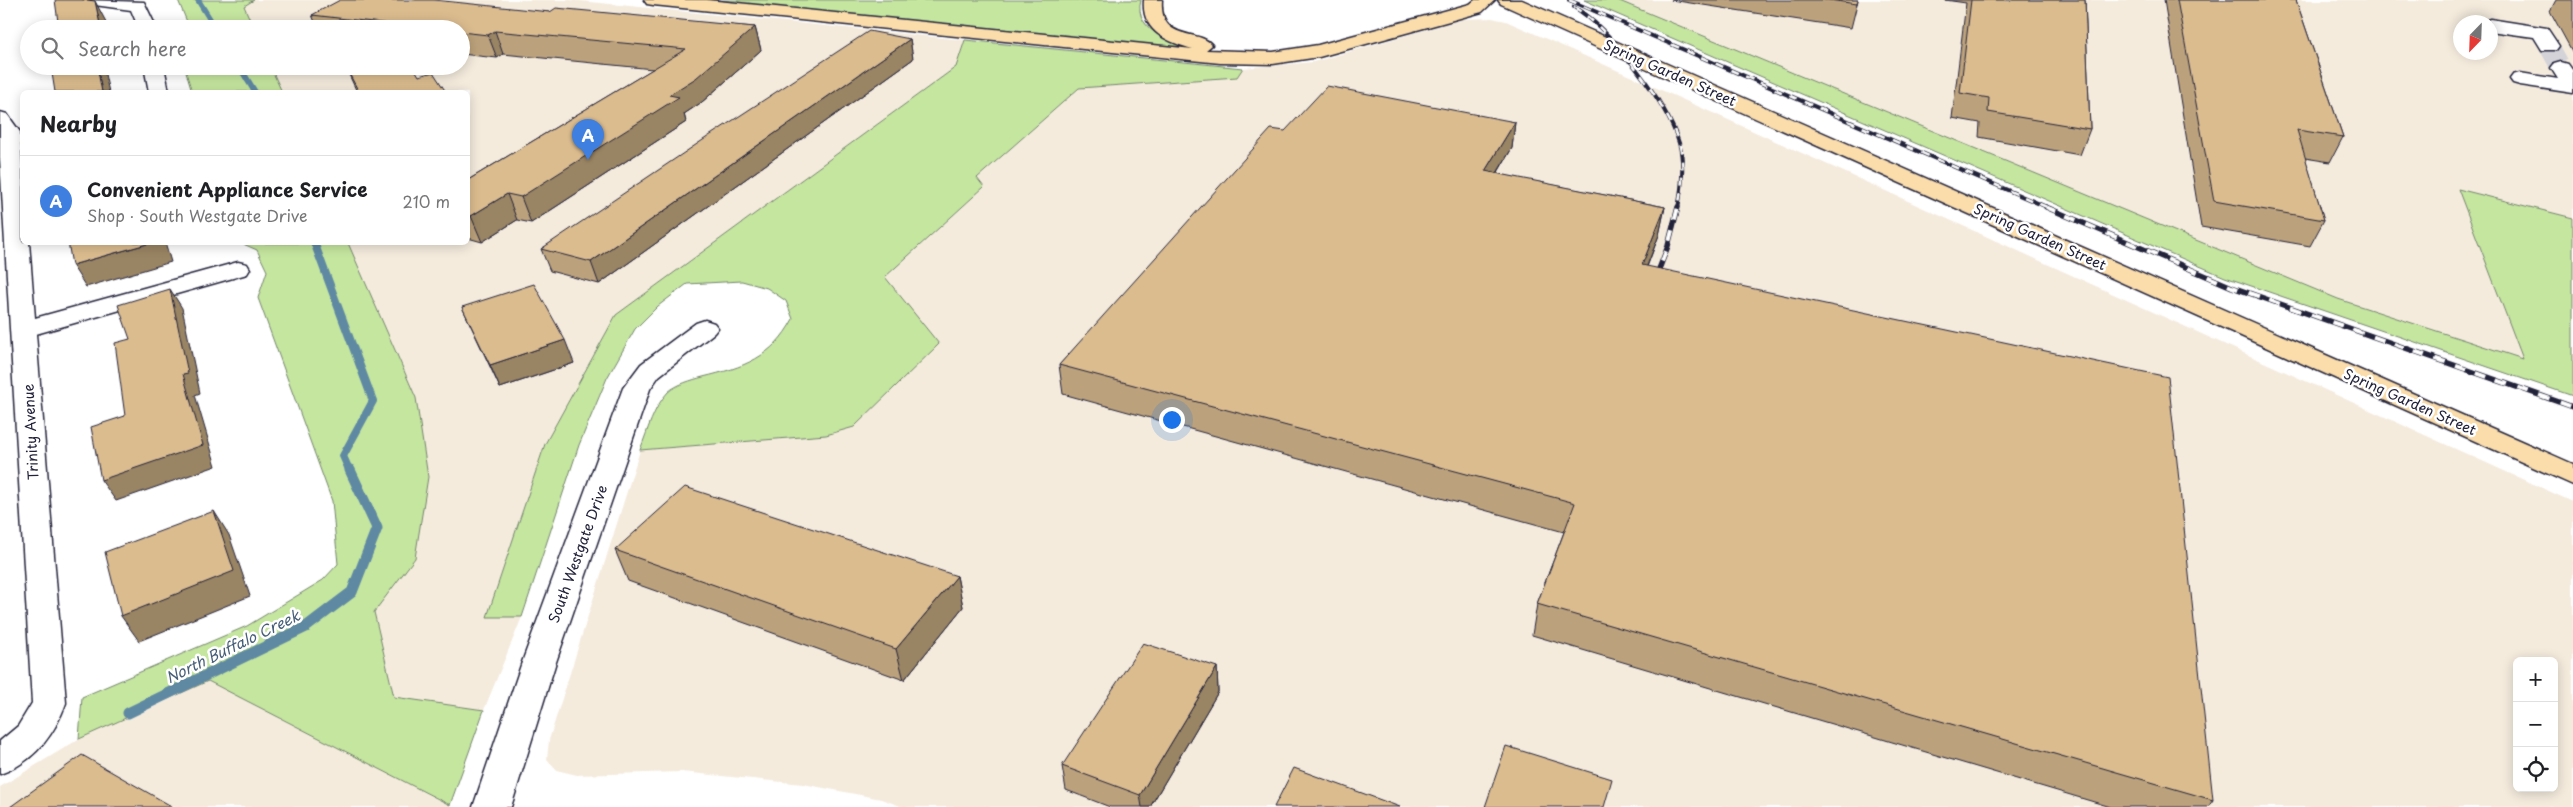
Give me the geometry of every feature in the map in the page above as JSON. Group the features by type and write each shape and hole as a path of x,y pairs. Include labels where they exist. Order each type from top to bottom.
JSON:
{"main road":[{"path":"653,0 1220,57 1272,58 1319,51 1476,8 1486,0"},
{"path":"1154,0 1152,15 1164,31 1197,44 1240,51 1292,47 1461,0"},
{"name":"Spring Garden Street","path":"1507,0 2573,475"}],"street":[{"path":"94,0 138,6 144,20"},
{"path":"2498,26 2540,32 2548,46"},
{"path":"2520,79 2573,87 2561,68"},
{"path":"156,75 159,90"},
{"name":"Trinity Avenue","path":"0,118 9,132 17,170 9,247 24,329 49,703 42,724 13,750"},
{"path":"24,329 238,269"},
{"name":"South Westgate Drive","path":"492,807 538,665 637,388 650,370 705,328"}],"shaded area":[{"path":"254,0 571,0 965,40 956,67 616,315 545,444 487,617 522,617 484,710 394,697 374,612 415,558 416,398 349,245 470,245 470,90 281,90 274,75 470,75 470,20 250,20 244,6"},
{"path":"1617,0 2573,0 2573,218 2459,189 2523,359 2338,299"},
{"path":"1492,18 1506,21 2573,502 2573,807 903,807 881,799 803,784 681,772 577,775 556,770 547,759 549,740 640,450 826,435 854,427 885,277 984,187 977,178 1079,88 1237,77 1243,68 1313,62 1462,19"},
{"path":"208,681 450,805 449,807 0,807 0,787 79,739"}],"green space":[{"path":"178,0 254,0 244,6 250,20 186,20"},
{"path":"702,0 1141,0 1140,11 1143,21 1150,29 1170,40 1201,52"},
{"path":"1584,0 1617,0 2338,299 2523,359 2458,189 2573,218 2573,396 2225,277"},
{"path":"965,40 1243,68 1237,77 1079,88 977,178 984,187 885,277 939,344 854,427 826,435 640,450 655,412 668,392 694,379 744,365 756,359 776,343 793,319 786,301 767,288 742,281 687,284 658,306 635,329 607,378 579,445 522,617 487,617 545,444 616,315 956,67"},
{"path":"187,75 274,75 281,90 191,90"},
{"path":"246,245 349,245 416,398 428,477 415,558 374,612 394,697 484,710 450,805 208,681 79,739 82,697 247,626 323,580 338,564 332,501 258,298 267,271 257,250"}],"building":[{"path":"55,0 95,1 99,20 58,20"},
{"path":"340,0 434,0 550,12 556,8 755,27 696,78 669,95 679,97 521,197 507,194 471,216 470,179 686,49 495,31 488,35 470,33 470,20 355,20 312,15"},
{"path":"1829,0 1858,0 1857,4"},
{"path":"1971,0 2085,0 2090,129 1988,112 1989,98 1960,93"},
{"path":"2177,0 2296,0 2343,137 2297,130 2324,220 2214,201"},
{"path":"869,31 910,39 591,262 541,249 709,136"},
{"path":"52,75 99,75 102,90 55,90"},
{"path":"350,75 435,75 445,90 358,90"},
{"path":"1327,86 1515,122 1485,171 1665,207 1642,265 2168,377 2213,800 1537,604 1575,503 1059,365 1271,129 1285,131"},
{"path":"69,245 143,245 72,265"},
{"path":"534,284 565,340 490,365 462,307"},
{"path":"170,289 188,373 183,374 203,445 101,480 91,427 125,416 115,343 130,339 118,305"},
{"path":"685,487 957,576 896,649 615,550"},
{"path":"214,511 234,571 121,616 105,552"},
{"path":"1143,643 1217,667 1140,795 1062,766"},
{"path":"1506,746 1612,779 1604,807 1485,807"},
{"path":"82,755 173,807 10,807"},
{"path":"1294,768 1400,807 1274,807"}],"waterway":[{"name":"North Buffalo Creek","path":"198,0 210,20"},
{"name":"North Buffalo Creek","path":"245,75 254,90"},
{"name":"North Buffalo Creek","path":"315,245 373,401 343,456 350,472"},
{"name":"North Buffalo Creek","path":"128,713 306,627 352,592 377,528 350,470"}],"tunnel":[{"path":"2549,46 2561,68"}],"railway":[{"path":"1569,0 2049,208"},
{"path":"1574,7 1604,32 1636,68 1662,107 1672,126 1679,143 1682,159 1682,183 1678,208"},
{"path":"1654,282 1668,246 1678,207"},
{"path":"2046,207 2232,287 2573,407"}],"place":[{"name":"Convenient Appliance Service","path":"588,160"}]}
